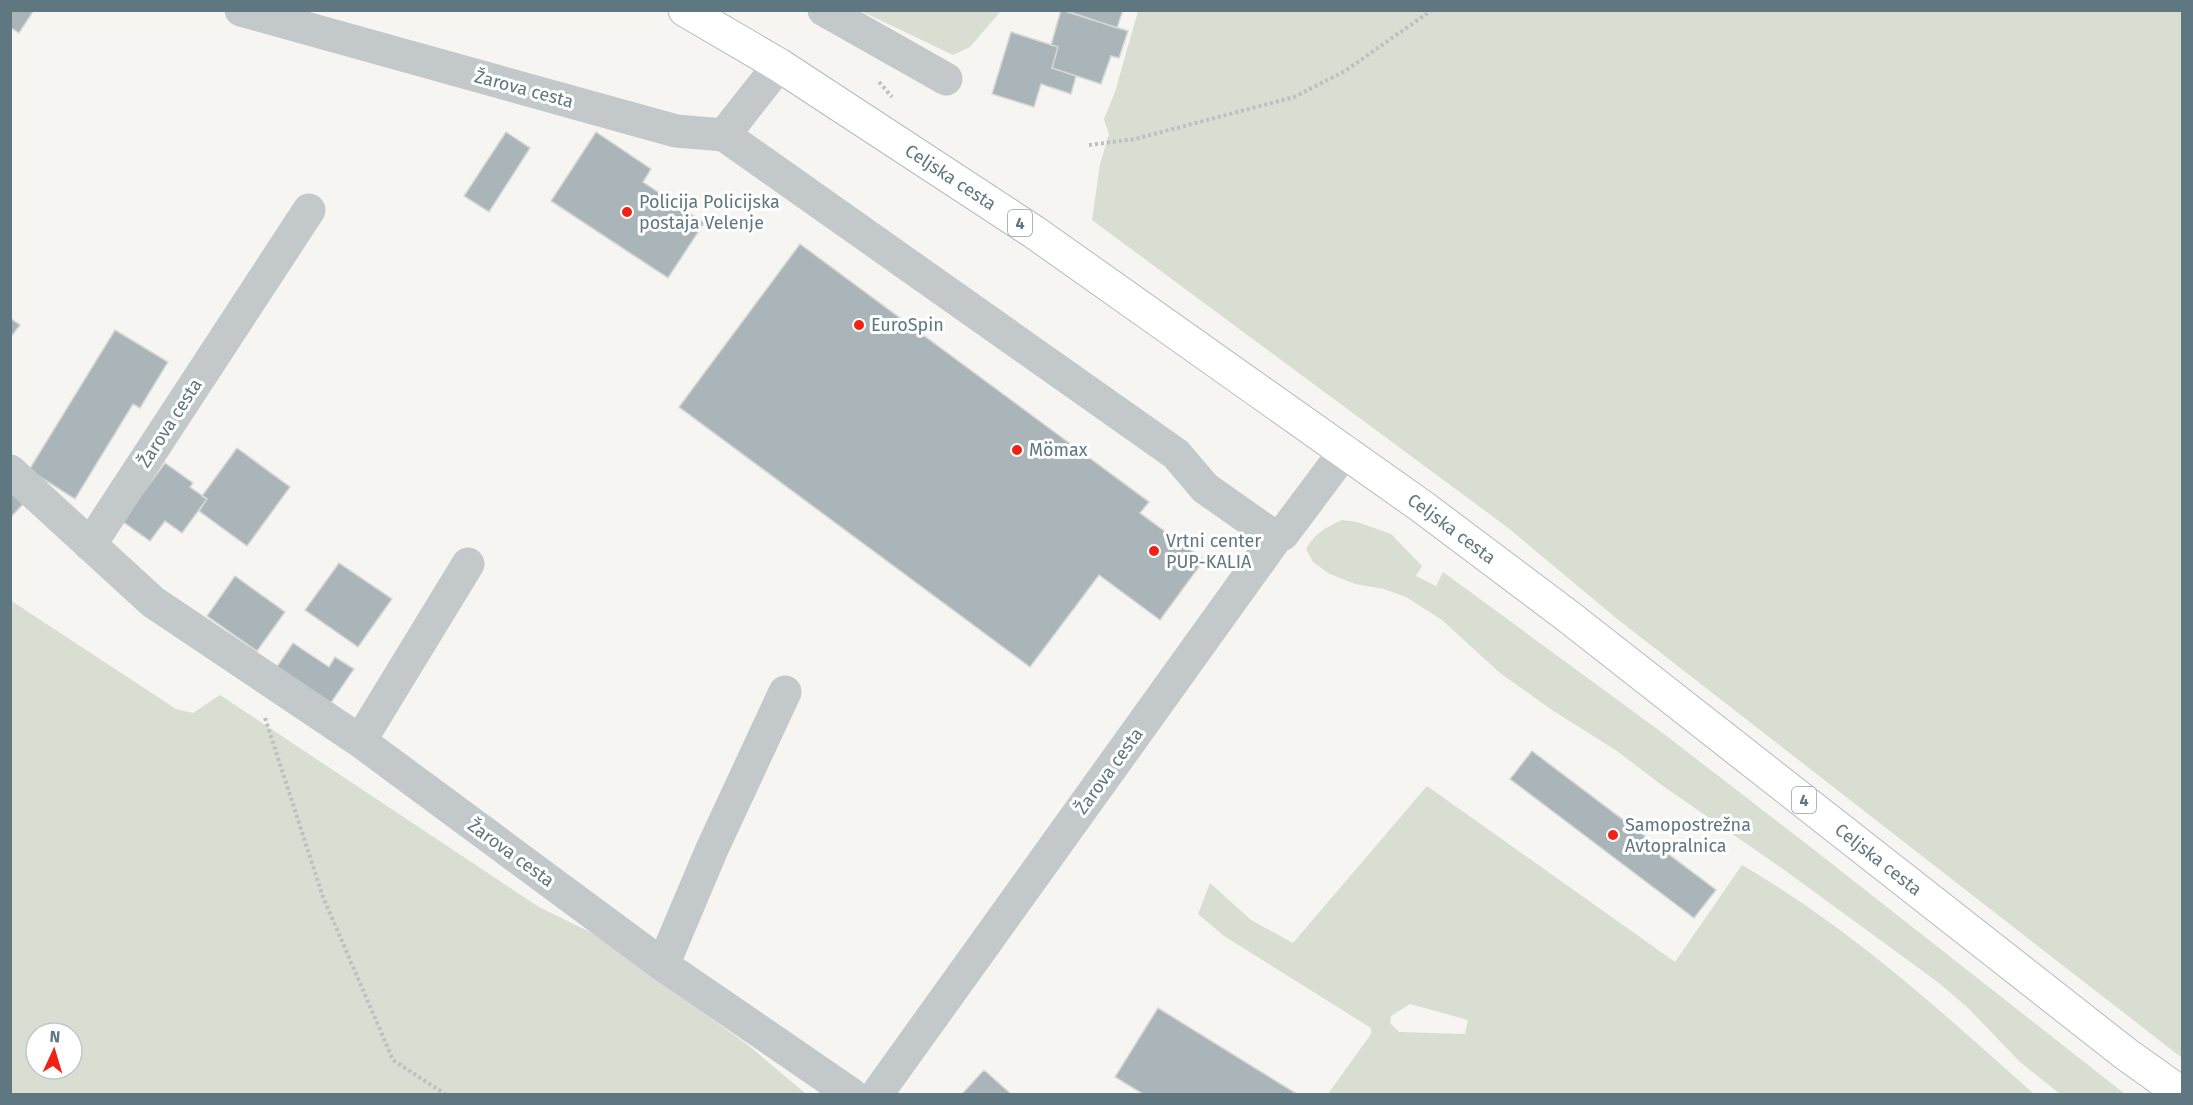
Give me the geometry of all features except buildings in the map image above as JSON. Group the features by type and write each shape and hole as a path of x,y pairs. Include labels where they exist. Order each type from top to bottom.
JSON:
{"main road":[{"name":"Celjska cesta","path":"685,10 779,65 1034,232 1345,451 1569,616 2126,1054 2182,1095"}],"street":[{"name":"Žarova cesta","path":"241,10 676,131 724,135"},
{"path":"824,10 946,79"},
{"path":"779,65 724,135 1176,454 1205,488 1276,538"},
{"name":"Žarova cesta","path":"90,545 309,210"},
{"name":"Žarova cesta","path":"877,1095 1276,538 1283,534 1345,451"},
{"name":"Žarova cesta","path":"10,471 153,602 360,741 663,965 851,1095"},
{"path":"360,741 468,564"},
{"path":"663,965 712,849 785,692"}],"path":[{"path":"1089,145 1135,139 1294,98 1345,71 1432,10"},
{"path":"248,666 323,897 393,1060 446,1095"}],"shaded area":[{"path":"861,11 1001,11 970,47 953,55"},
{"path":"1138,11 2182,11 2182,1058 1616,618 1507,527 1092,220 1100,164 1109,134 1104,119 1115,92"},
{"path":"1342,520 1357,522 1391,534 1422,566 1416,576 1436,586 1443,572 1664,734 2125,1094 2060,1094 2020,1062 1968,1008 1939,983 1617,751 1552,710 1500,673 1442,620 1406,597 1384,589 1355,584 1328,573 1313,562 1306,549 1321,532"},
{"path":"10,600 176,709 193,713 220,695 539,907 594,934 748,1045 806,1094 11,1094"},
{"path":"1427,786 1675,962 1742,865 1820,915 1894,972 2034,1094 1328,1094 1371,1034 1371,1028 1224,936 1198,914 1210,883 1251,920 1293,943","holes":["1410,1004 1468,1020 1465,1034 1399,1032 1390,1023 1391,1016"]}],"place":[{"name":"Policija Policijska postaja Velenje","path":"627,212"},
{"name":"EuroSpin","path":"859,325"},
{"name":"Mömax","path":"1017,450"},
{"name":"Vrtni center PUP-KALIA","path":"1154,551"},
{"name":"Samopostrežna Avtopralnica","path":"1613,835"}]}
